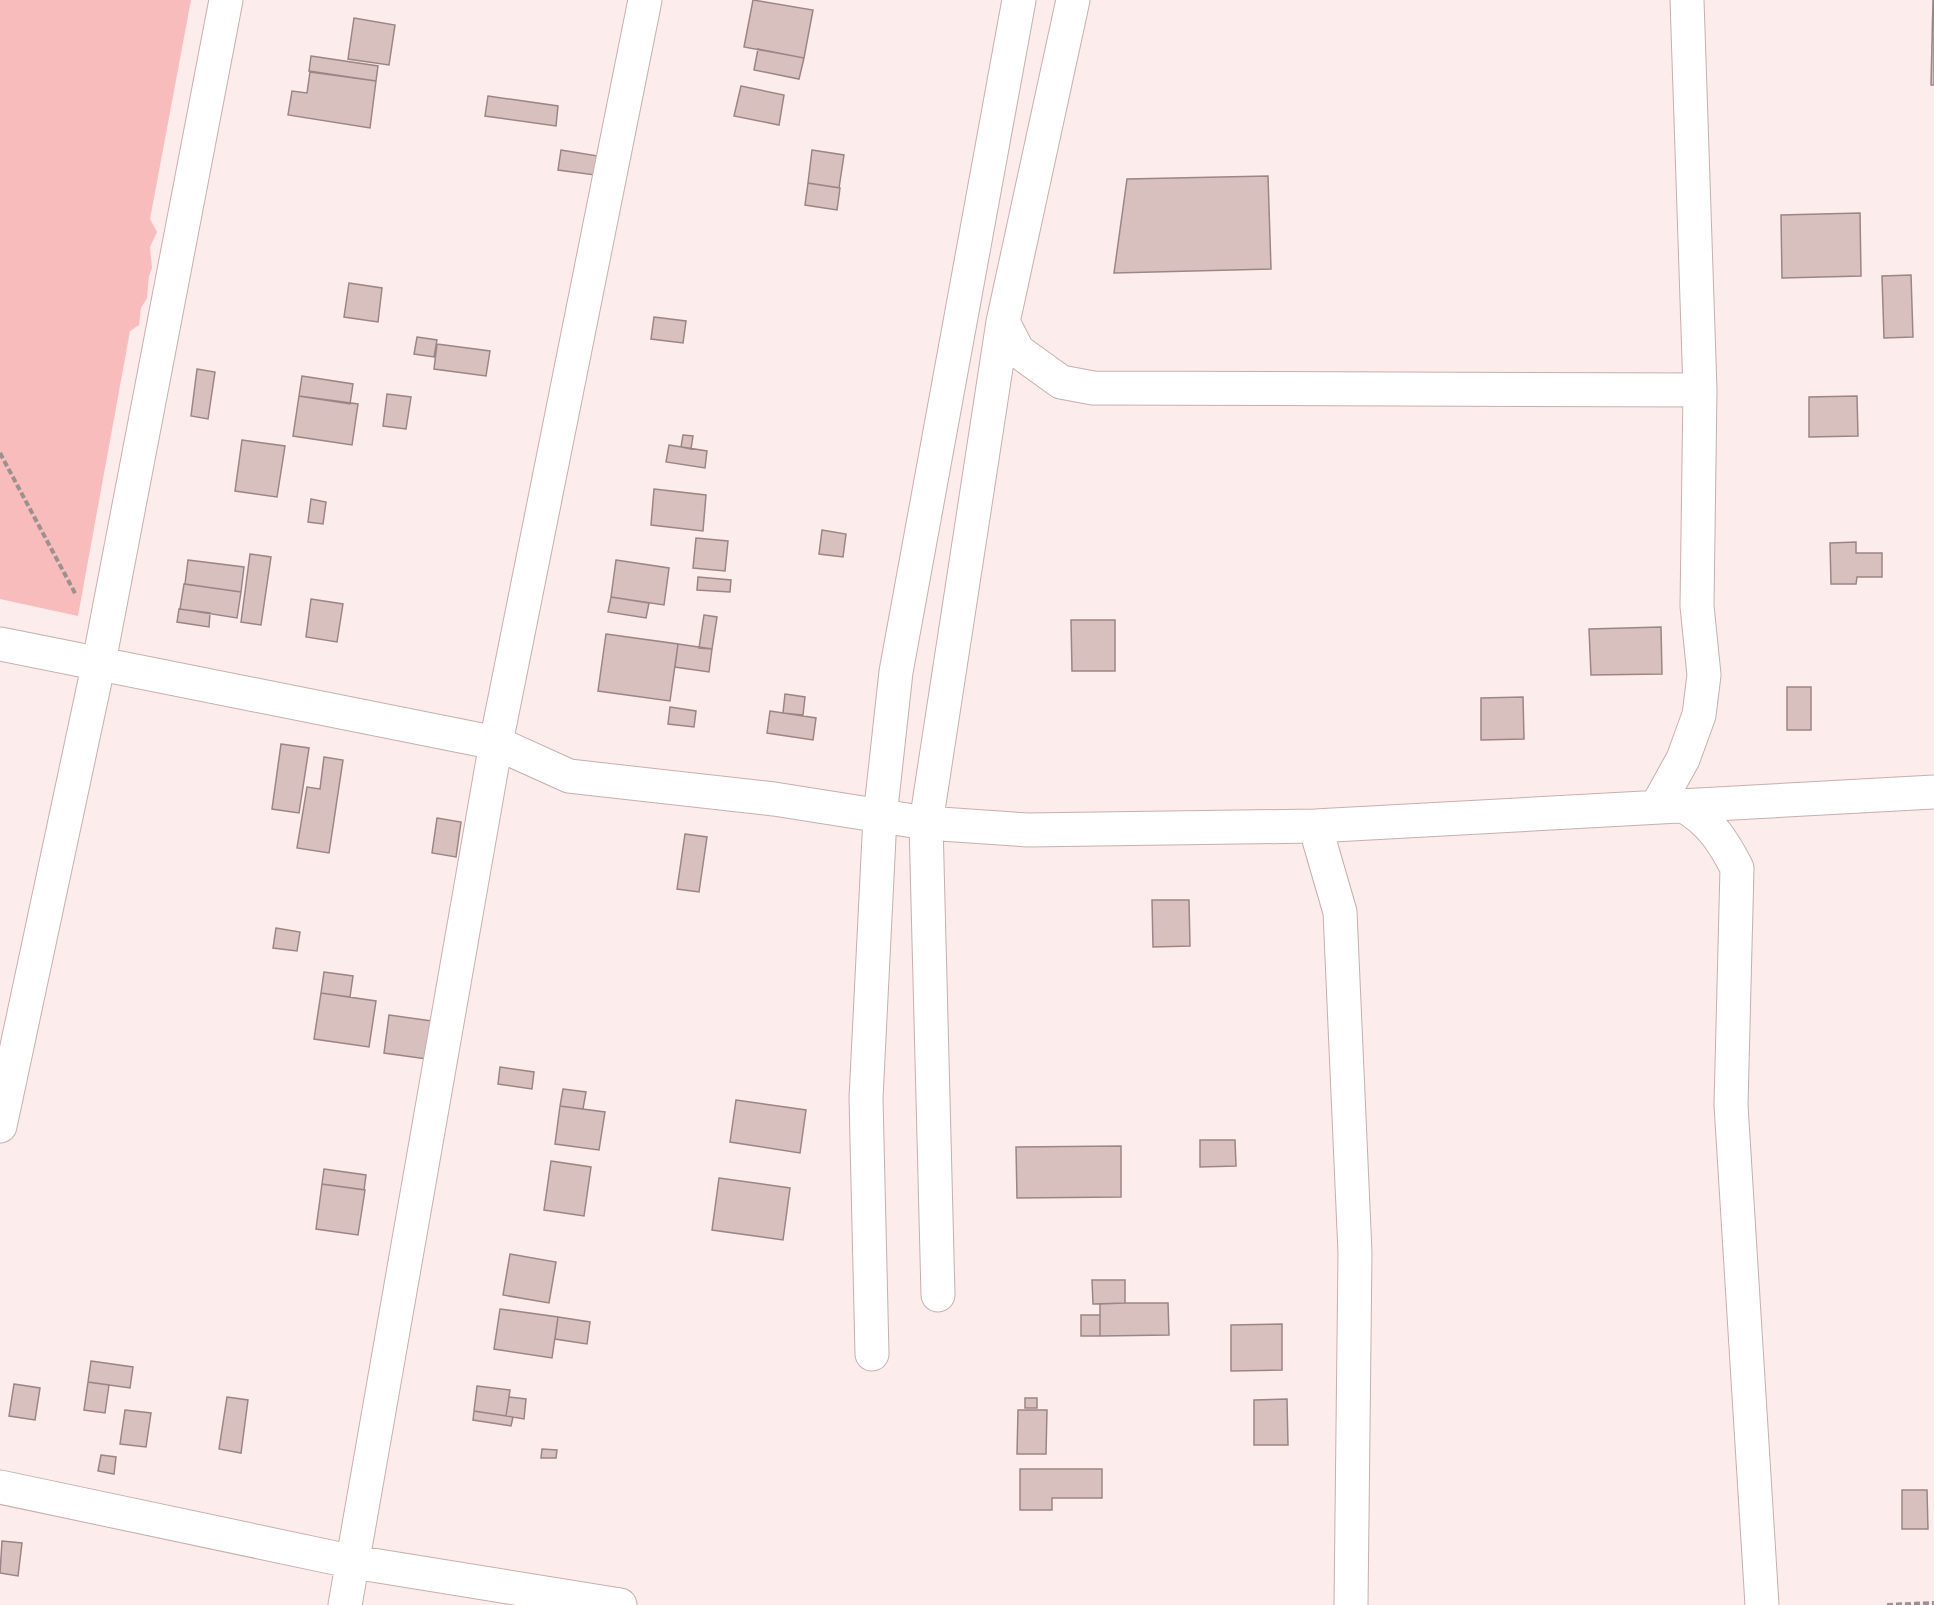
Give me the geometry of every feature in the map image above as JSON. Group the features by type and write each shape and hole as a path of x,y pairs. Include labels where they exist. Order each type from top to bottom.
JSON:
{"street":[{"path":"0,1125 99,662 226,0"},
{"path":"345,1605 496,743 645,0"},
{"path":"872,1354 866,1098 880,817 896,672 1019,0"},
{"path":"938,1294 926,823 1003,322 1073,0"},
{"path":"1671,806 1683,759 1699,715 1704,675 1697,606 1700,390 1688,0"},
{"path":"1003,322 1018,351 1026,358 1061,382 1093,388 1700,390"},
{"path":"0,644 496,743 569,776 774,799 926,823 1028,830 1315,826 1934,792"},
{"path":"1671,806 1703,817 1720,837 1737,868 1731,1105 1762,1605"},
{"path":"1315,826 1340,912 1341,924 1355,1253 1351,1605"},
{"path":"0,1487 354,1562 621,1605"}],"path":[{"path":"0,453 79,599"},
{"path":"1887,1605 1934,1603"}],"shaded area":[{"path":"0,0 191,0 150,219 157,232 150,247 152,268 147,298 141,308 139,325 130,331 78,616 0,599"}],"building":[{"path":"753,0 813,10 804,58 744,47"},
{"path":"1933,0 1934,85 1931,85"},
{"path":"354,18 395,25 389,65 348,59"},
{"path":"758,49 804,58 799,79 754,70"},
{"path":"311,56 378,66 376,81 309,71"},
{"path":"310,72 376,81 370,128 288,115 292,91 307,93"},
{"path":"741,86 784,95 779,125 734,116"},
{"path":"488,96 558,106 556,126 485,116"},
{"path":"561,150 598,156 595,175 558,170"},
{"path":"812,150 844,155 839,188 808,183"},
{"path":"1268,176 1271,269 1114,273 1127,179"},
{"path":"808,183 840,188 837,210 805,205"},
{"path":"1860,213 1861,276 1782,278 1781,215"},
{"path":"1911,275 1913,337 1884,338 1882,276"},
{"path":"349,283 382,288 378,322 344,317"},
{"path":"654,317 686,321 683,343 651,339"},
{"path":"417,337 437,340 434,357 414,354"},
{"path":"437,344 490,351 486,376 434,369"},
{"path":"197,369 215,372 208,419 191,416"},
{"path":"302,376 353,384 350,404 299,396"},
{"path":"387,394 411,397 406,429 383,426"},
{"path":"299,396 358,404 352,445 293,436"},
{"path":"1857,396 1858,436 1809,437 1809,397"},
{"path":"683,435 693,436 691,449 681,447"},
{"path":"242,440 285,446 277,497 235,491"},
{"path":"669,445 707,451 705,468 666,462"},
{"path":"654,489 706,495 703,531 651,525"},
{"path":"311,499 326,502 323,524 308,522"},
{"path":"822,530 846,534 843,557 819,554"},
{"path":"696,538 728,541 725,571 693,568"},
{"path":"1856,542 1856,553 1882,553 1882,577 1857,577 1856,584 1831,584 1830,543"},
{"path":"250,554 271,557 261,625 241,622"},
{"path":"188,560 244,567 241,592 185,584"},
{"path":"616,560 669,568 664,605 611,597"},
{"path":"698,577 731,580 730,592 697,590"},
{"path":"184,584 241,592 237,618 180,609"},
{"path":"611,597 649,603 646,618 608,612"},
{"path":"311,599 343,604 337,642 306,637"},
{"path":"179,609 210,613 209,627 177,622"},
{"path":"704,615 717,617 712,649 699,648"},
{"path":"1071,620 1115,620 1115,671 1072,671"},
{"path":"1661,627 1662,674 1591,675 1589,629"},
{"path":"606,634 678,644 670,701 598,691"},
{"path":"678,644 712,649 709,672 675,667"},
{"path":"1787,687 1811,687 1811,730 1787,730"},
{"path":"785,694 805,697 803,715 783,713"},
{"path":"1523,697 1524,739 1481,740 1481,698"},
{"path":"670,707 696,711 694,727 668,724"},
{"path":"770,711 816,718 813,740 767,733"},
{"path":"281,744 309,748 299,813 272,809"},
{"path":"324,757 343,760 329,853 297,848 307,787 320,789"},
{"path":"437,818 461,822 456,857 432,853"},
{"path":"685,834 707,837 699,892 677,889"},
{"path":"1152,900 1189,900 1190,946 1153,947"},
{"path":"276,928 300,932 297,951 273,948"},
{"path":"324,972 353,976 350,997 321,993"},
{"path":"321,993 376,1001 369,1047 314,1039"},
{"path":"389,1015 446,1023 441,1061 384,1053"},
{"path":"500,1067 534,1072 532,1089 498,1084"},
{"path":"563,1089 586,1092 583,1109 560,1106"},
{"path":"736,1100 806,1110 800,1153 730,1142"},
{"path":"560,1106 605,1112 599,1150 555,1144"},
{"path":"1200,1140 1235,1140 1236,1166 1200,1167"},
{"path":"1121,1146 1121,1197 1017,1198 1016,1147"},
{"path":"551,1161 591,1167 584,1216 544,1210"},
{"path":"324,1169 366,1175 364,1190 322,1184"},
{"path":"719,1178 790,1188 783,1240 712,1230"},
{"path":"322,1184 365,1190 358,1235 316,1229"},
{"path":"510,1254 556,1262 549,1303 503,1295"},
{"path":"1092,1280 1125,1280 1125,1303 1093,1304"},
{"path":"1168,1303 1169,1335 1100,1336 1100,1304"},
{"path":"500,1309 558,1317 552,1358 494,1349"},
{"path":"1081,1315 1100,1315 1100,1336 1081,1336"},
{"path":"558,1317 590,1322 587,1344 555,1339"},
{"path":"1282,1324 1282,1370 1231,1371 1231,1325"},
{"path":"91,1361 133,1367 130,1388 88,1382"},
{"path":"88,1382 109,1385 105,1413 84,1410"},
{"path":"14,1384 40,1388 35,1420 9,1416"},
{"path":"477,1386 510,1390 506,1416 474,1411"},
{"path":"227,1397 248,1400 241,1453 219,1449"},
{"path":"509,1397 526,1399 524,1419 506,1416"},
{"path":"1025,1398 1037,1398 1037,1408 1025,1408"},
{"path":"1287,1399 1288,1445 1254,1445 1254,1400"},
{"path":"125,1410 151,1413 146,1447 120,1444"},
{"path":"1018,1410 1047,1410 1046,1454 1017,1454"},
{"path":"474,1411 513,1417 511,1426 473,1420"},
{"path":"542,1449 557,1450 556,1458 541,1458"},
{"path":"101,1455 116,1457 114,1474 98,1471"},
{"path":"1020,1469 1102,1469 1102,1498 1052,1498 1052,1510 1020,1510"},
{"path":"1902,1490 1927,1490 1928,1529 1902,1529"},
{"path":"2,1541 22,1543 18,1576 0,1573"}]}
